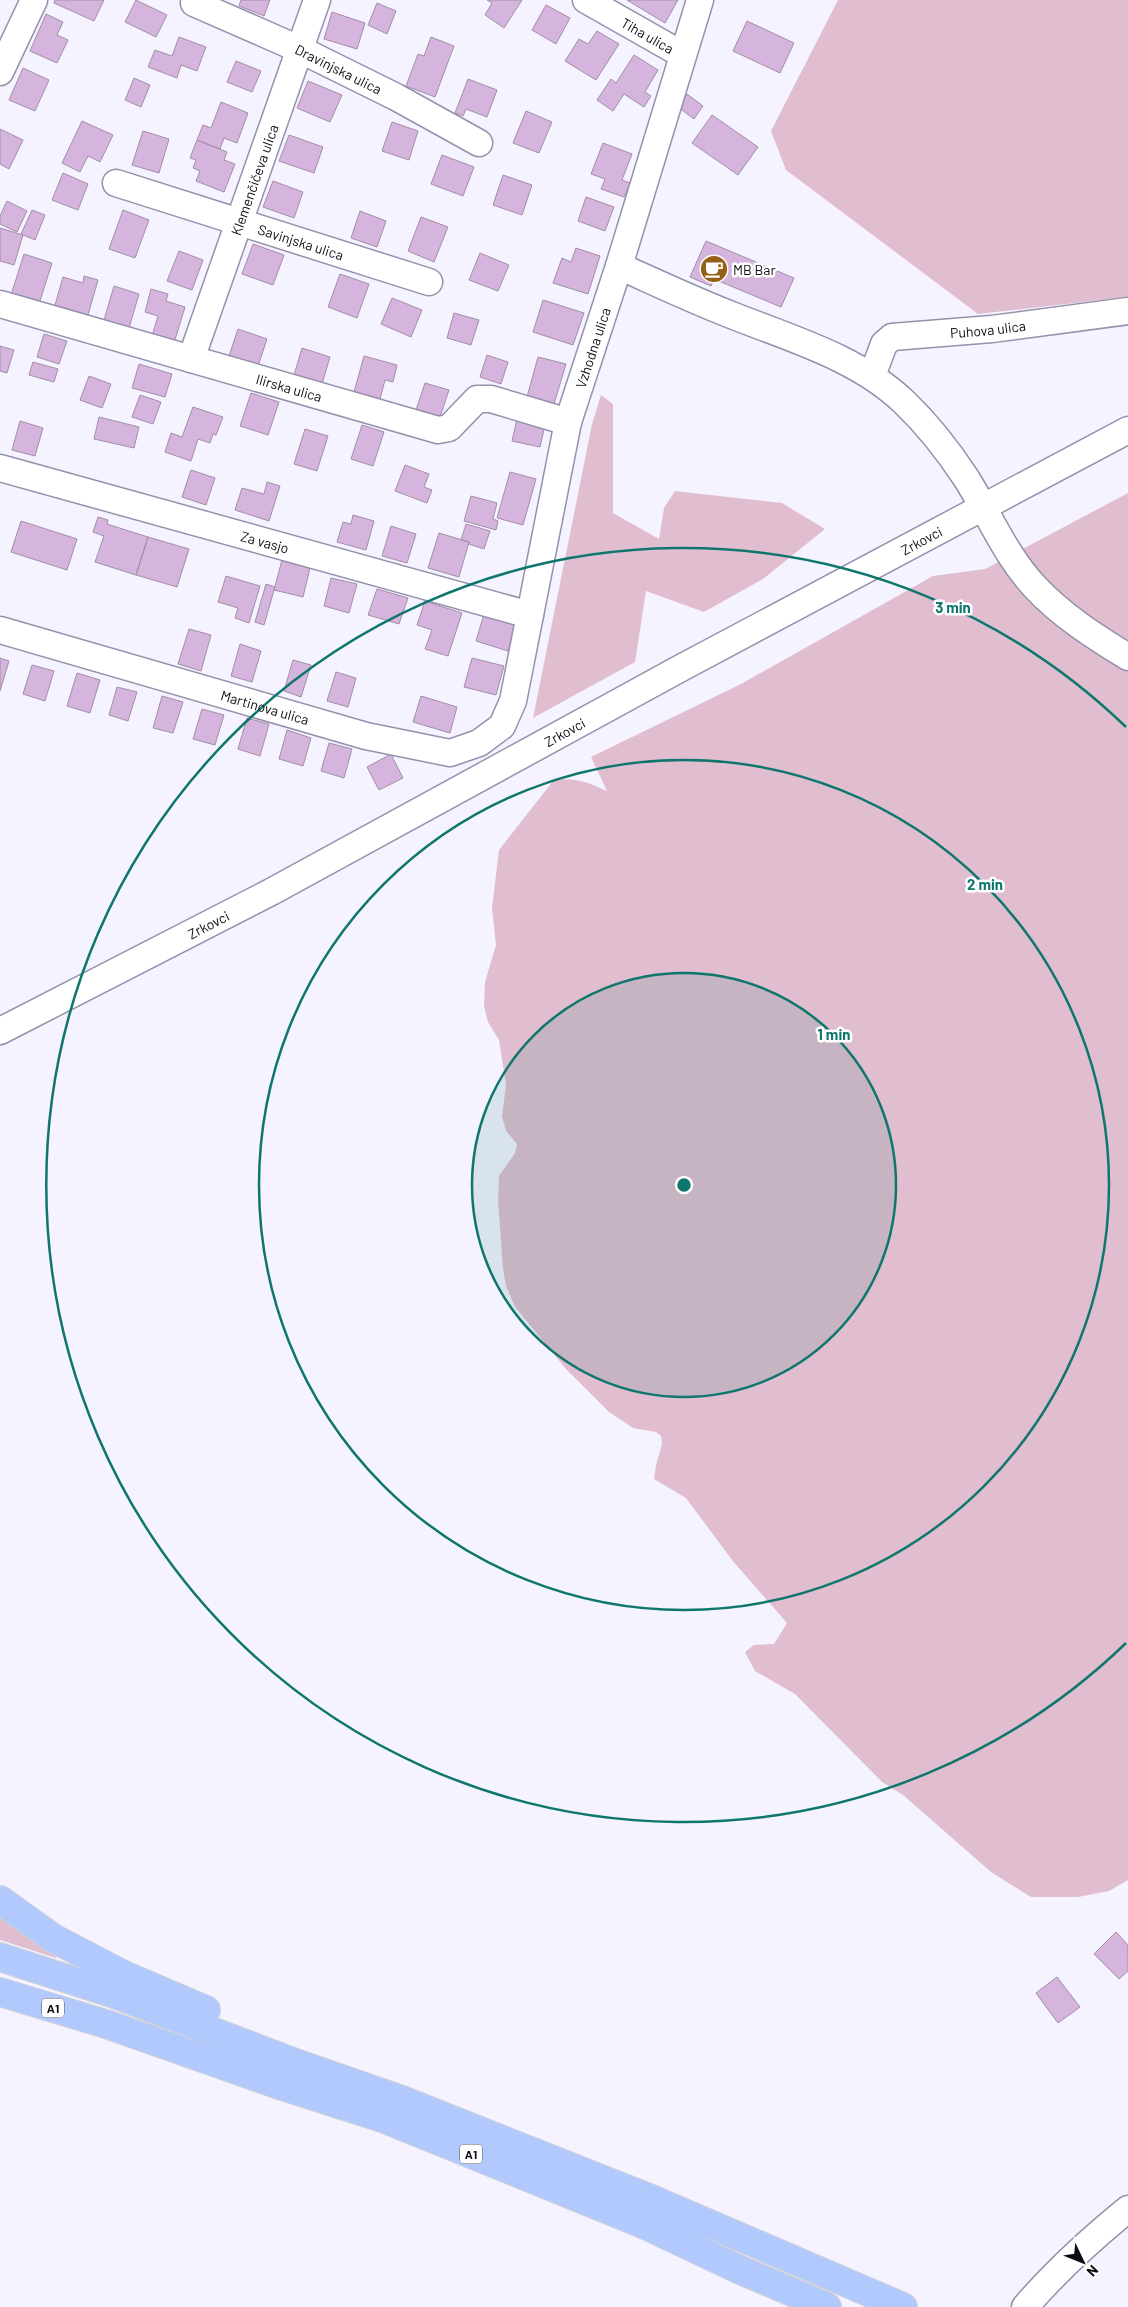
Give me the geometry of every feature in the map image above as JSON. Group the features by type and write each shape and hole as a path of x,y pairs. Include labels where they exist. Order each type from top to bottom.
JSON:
{"highway":[{"path":"0,1900 53,1938 124,1975 288,2045 301,2066"},
{"name":"A1","path":"0,1958 114,1994 301,2066 402,2100 566,2164 903,2307"},
{"name":"A1","path":"0,1992 106,2024 282,2086 385,2119 644,2224 738,2269 827,2307"}],"street":[{"path":"0,72 34,0"},
{"name":"Klemenčičeva ulica","path":"191,359 317,0"},
{"name":"Tiha ulica","path":"586,0 683,55"},
{"name":"Vzhodna ulica","path":"513,701 568,422 619,266 700,0"},
{"name":"Dravinjska ulica","path":"194,3 299,49 396,98 479,144"},
{"name":"Savinjska ulica","path":"116,183 429,282"},
{"path":"619,266 732,316 788,336 872,376 904,402 921,420 966,479 1013,558 1035,587 1096,637 1128,657"},
{"name":"Ilirska ulica","path":"0,304 438,430 449,428 478,399 492,399 568,422"},
{"name":"Puhova ulica","path":"872,376 884,344 892,337 992,329 1128,311"},
{"name":"Zrkovci","path":"0,1031 264,896 681,668 1128,430"},
{"name":"Za vasjo","path":"0,468 530,615"},
{"name":"Martinova ulica","path":"0,630 366,736 450,753 479,743 502,726 513,701"},
{"path":"1025,2307 1088,2242 1128,2209"}],"shaded area":[{"path":"838,0 1128,0 1128,300 1102,300 978,314 786,170 771,131"},
{"path":"601,395 613,404 613,513 659,539 664,508 675,491 782,503 825,529 763,579 704,612 646,591 635,662 533,718 592,424"},
{"path":"1128,493 1128,1880 1109,1891 1078,1897 1031,1897 991,1872 903,1795 882,1782 795,1694 755,1671 745,1652 754,1645 774,1644 787,1623 732,1560 686,1498 654,1479 662,1444 661,1436 656,1432 633,1428 609,1412 566,1369 515,1307 506,1286 503,1269 498,1200 499,1176 515,1153 517,1144 506,1131 502,1116 506,1085 499,1040 488,1022 484,1006 485,982 496,945 492,908 499,850 553,781 574,780 607,791 591,757 741,684 933,576 985,569"},
{"path":"0,1913 60,1952 56,1958 0,1940"}],"building":[{"path":"55,0 104,0 94,21 54,3"},
{"path":"136,0 167,15 156,37 125,22"},
{"path":"241,0 270,0 264,16 239,6"},
{"path":"487,0 522,0 504,28 485,15 492,3"},
{"path":"627,0 678,0 665,23"},
{"path":"377,3 396,11 387,34 368,25"},
{"path":"546,5 570,18 556,44 532,30"},
{"path":"332,12 365,23 357,49 324,39"},
{"path":"46,14 63,22 57,35 68,40 57,63 30,51"},
{"path":"747,21 794,43 780,73 733,51"},
{"path":"597,31 619,44 596,80 565,61 579,39 588,44"},
{"path":"179,37 206,47 197,71 181,65 177,78 148,67 155,50 172,56"},
{"path":"431,37 454,46 435,97 406,86 418,54 424,56"},
{"path":"634,55 658,70 645,92 651,96 644,107 624,94 613,111 597,100 611,79 616,83"},
{"path":"236,61 261,71 252,92 227,82"},
{"path":"23,68 49,80 35,111 9,100"},
{"path":"134,78 150,85 141,107 125,100"},
{"path":"468,79 497,90 487,117 466,109 463,116 455,113"},
{"path":"308,81 342,95 330,122 297,108"},
{"path":"687,94 703,106 694,119 678,107"},
{"path":"221,102 248,113 237,143 224,138 220,149 197,140 203,125 211,128"},
{"path":"526,111 552,122 539,153 513,143"},
{"path":"712,115 758,147 738,175 692,143"},
{"path":"82,121 113,135 100,162 88,156 80,172 62,163"},
{"path":"392,122 418,131 409,160 382,151"},
{"path":"0,129 23,140 9,169 0,164"},
{"path":"143,131 169,139 159,173 132,165"},
{"path":"289,135 323,147 314,173 279,161"},
{"path":"197,140 227,152 224,160 235,164 224,192 196,181 200,171 193,168 196,160 190,158"},
{"path":"603,143 632,154 622,180 630,183 624,197 601,189 605,179 591,174"},
{"path":"442,155 474,167 463,196 431,184"},
{"path":"63,173 88,184 78,210 52,200"},
{"path":"503,175 532,185 522,215 493,205"},
{"path":"273,181 303,192 294,218 263,207"},
{"path":"586,197 614,207 605,231 578,221"},
{"path":"7,201 27,211 17,232 0,224 0,216"},
{"path":"32,210 45,215 35,240 21,234"},
{"path":"123,210 149,220 135,258 109,249"},
{"path":"360,211 386,221 377,247 351,238"},
{"path":"421,217 448,227 434,262 408,251"},
{"path":"0,228 23,235 14,265 0,261"},
{"path":"706,241 794,278 781,307 714,279 711,286 690,277"},
{"path":"253,244 284,255 273,285 242,274"},
{"path":"576,248 600,256 588,294 553,283 562,258 571,262"},
{"path":"179,251 203,260 192,290 167,281"},
{"path":"480,253 509,265 498,291 469,280"},
{"path":"24,254 52,263 39,304 11,295"},
{"path":"340,274 369,284 357,318 328,307"},
{"path":"84,276 98,280 88,315 55,305 63,277 83,283"},
{"path":"114,286 139,294 129,328 104,320"},
{"path":"151,289 168,294 166,301 185,307 174,343 152,336 158,316 145,312"},
{"path":"392,298 422,310 411,337 381,324"},
{"path":"543,300 584,313 573,345 533,332"},
{"path":"454,313 479,320 471,345 447,338"},
{"path":"238,329 267,339 258,366 229,356"},
{"path":"44,334 67,341 59,364 37,357"},
{"path":"0,346 14,350 7,373 0,371"},
{"path":"302,348 330,357 322,384 294,375"},
{"path":"487,355 508,362 501,384 480,377"},
{"path":"364,356 397,365 393,382 385,380 380,399 354,392"},
{"path":"538,357 566,364 554,404 527,397"},
{"path":"33,362 58,369 54,382 29,375"},
{"path":"139,364 172,374 165,397 132,388"},
{"path":"89,376 111,384 102,408 80,400"},
{"path":"425,383 449,390 440,417 416,410"},
{"path":"251,393 279,402 268,435 240,426"},
{"path":"140,395 161,402 153,424 132,417"},
{"path":"193,407 223,417 216,435 213,434 210,443 198,439 191,461 165,452 171,433 182,437"},
{"path":"99,417 139,427 134,448 94,439"},
{"path":"517,419 545,425 540,447 512,441"},
{"path":"20,421 43,428 35,456 12,450"},
{"path":"362,425 384,432 373,466 351,459"},
{"path":"305,429 328,436 317,471 294,464"},
{"path":"405,465 429,474 424,487 432,490 427,503 395,491"},
{"path":"191,470 215,478 206,505 182,497"},
{"path":"510,472 536,479 523,525 497,518"},
{"path":"267,482 280,486 269,521 235,510 242,488 264,494"},
{"path":"471,496 497,503 493,519 498,521 496,530 464,521"},
{"path":"353,515 374,521 366,550 337,542 343,522 351,524"},
{"path":"98,517 108,520 107,524 148,537 136,575 95,562 104,536 93,532"},
{"path":"21,521 77,539 67,570 11,552"},
{"path":"466,524 490,531 484,549 461,540"},
{"path":"391,526 416,534 407,563 382,556"},
{"path":"439,533 469,542 459,577 428,568"},
{"path":"148,537 189,549 177,587 136,575"},
{"path":"282,560 310,568 303,597 274,590"},
{"path":"226,576 260,586 249,623 235,618 238,608 218,602"},
{"path":"331,578 357,584 349,613 324,606"},
{"path":"266,584 275,587 264,625 255,622"},
{"path":"377,589 408,598 399,624 368,615"},
{"path":"425,601 462,613 448,656 425,649 432,630 417,625"},
{"path":"484,614 516,623 508,651 476,641"},
{"path":"189,629 211,635 201,671 178,664"},
{"path":"240,644 261,651 252,682 231,676"},
{"path":"0,658 9,661 0,691"},
{"path":"472,658 504,666 496,695 464,687"},
{"path":"293,660 311,665 301,697 284,691"},
{"path":"32,665 54,671 45,701 23,694"},
{"path":"336,672 356,678 348,707 327,701"},
{"path":"77,673 100,680 90,713 67,706"},
{"path":"117,687 137,692 128,721 109,715"},
{"path":"162,696 183,702 173,733 153,728"},
{"path":"421,696 457,707 450,733 413,722"},
{"path":"202,709 224,715 215,745 193,739"},
{"path":"247,718 269,724 260,756 238,749"},
{"path":"287,730 311,738 303,766 279,759"},
{"path":"329,743 352,749 344,778 321,771"},
{"path":"391,754 403,778 379,790 367,767"},
{"path":"1116,1932 1128,1945 1128,1971 1119,1979 1094,1954"},
{"path":"1057,1977 1080,2007 1058,2023 1036,1993"}],"place":[{"name":"MB Bar","path":"714,269"}]}
